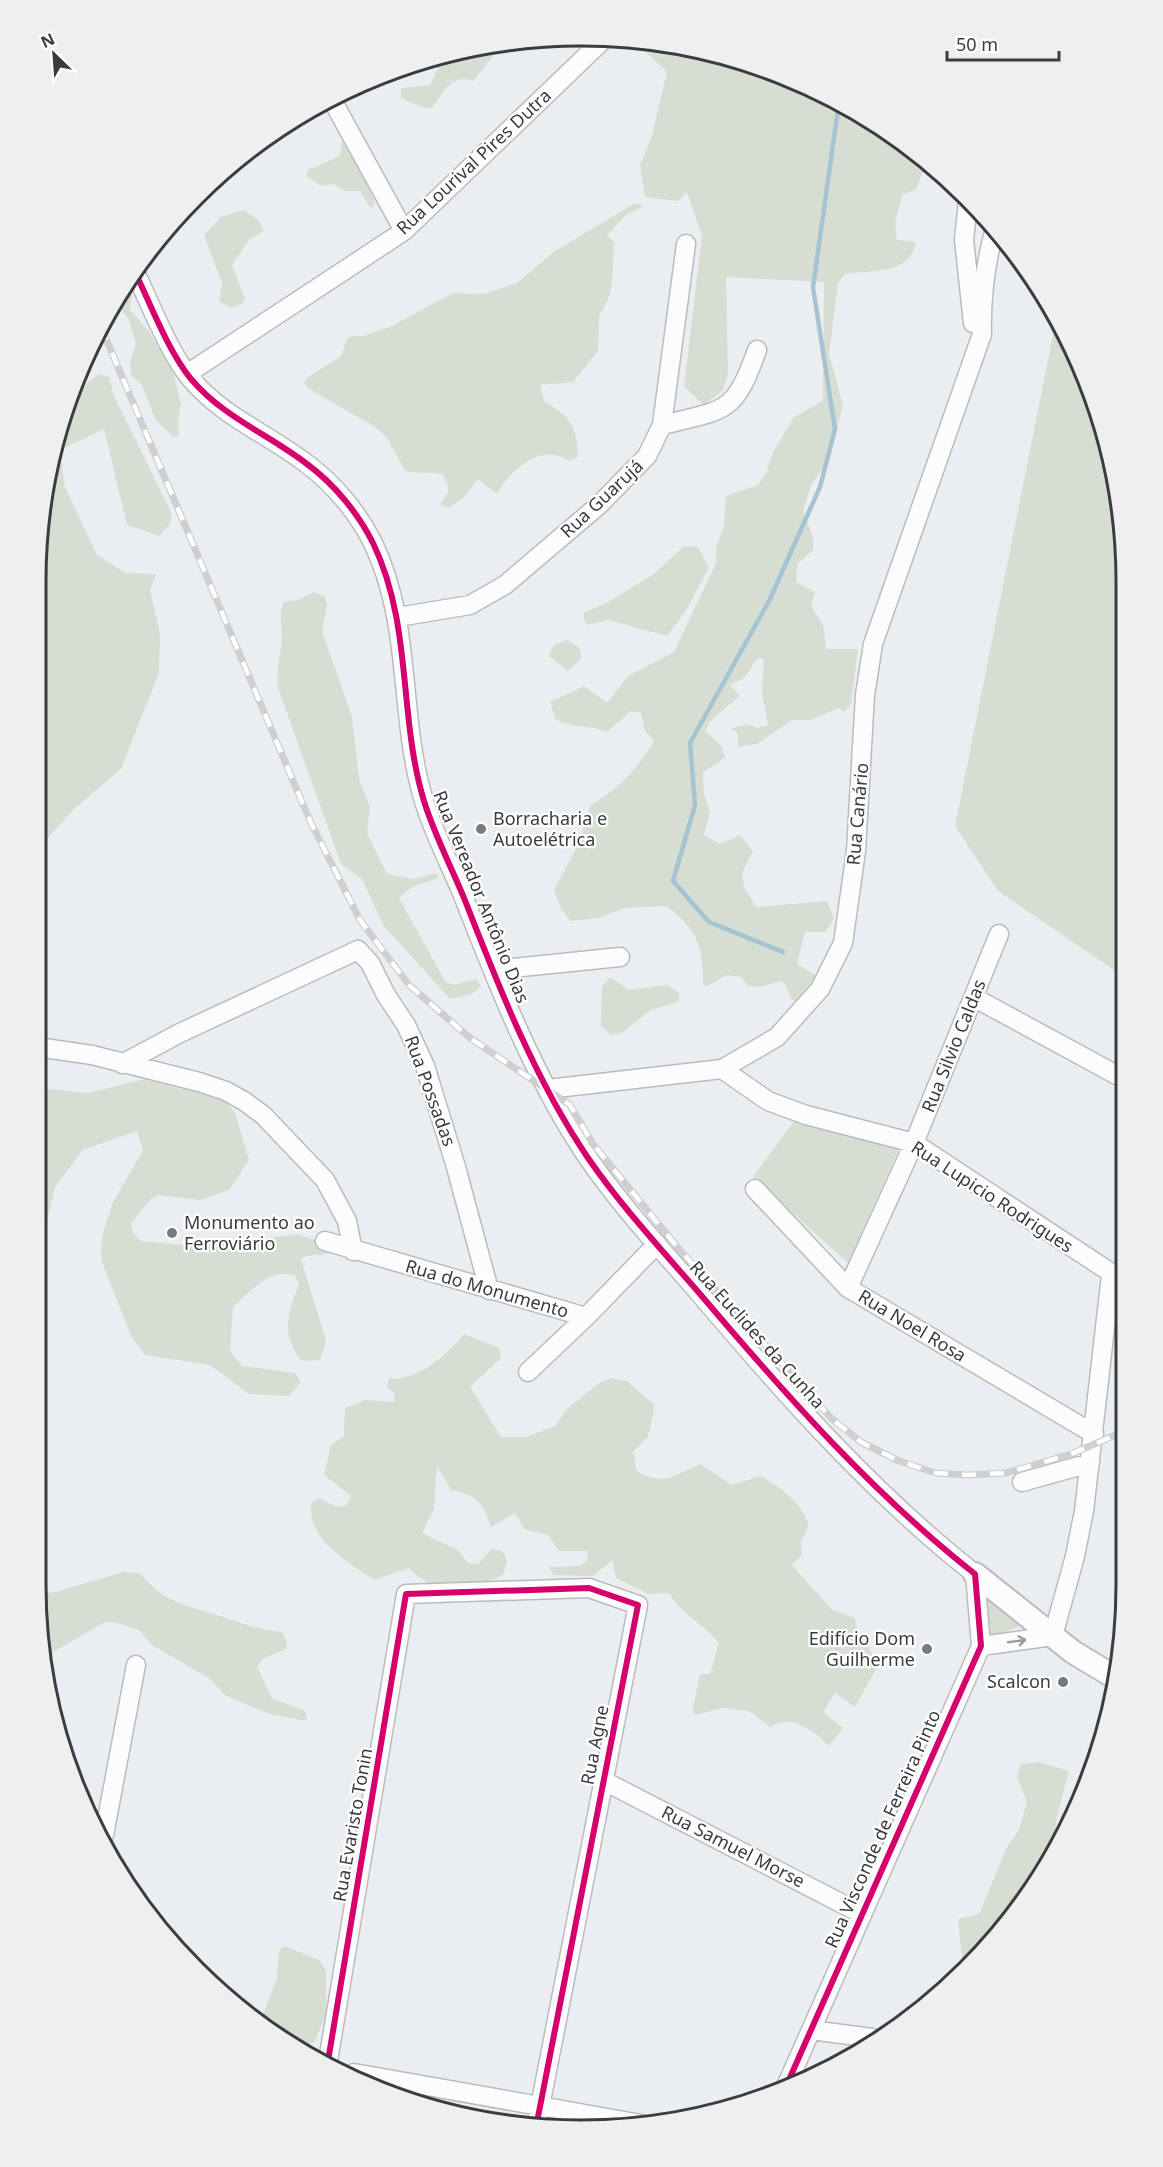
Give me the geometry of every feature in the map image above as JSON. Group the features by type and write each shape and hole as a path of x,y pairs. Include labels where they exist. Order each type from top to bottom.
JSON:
{"main road":[{"name":"Rua Euclides da Cunha","path":"975,1574 1073,1652 1109,1674"}],"street":[{"name":"Rua Lourival Pires Dutra","path":"187,374 404,231 596,47"},
{"path":"336,107 404,231"},
{"name":"Rua Canário","path":"967,211 964,240 966,272 978,348"},
{"name":"Rua Canário","path":"548,1089 722,1069 777,1036 820,989 843,943 856,851 865,695 873,644 978,348 982,334 986,261 992,239"},
{"name":"Rua Guarujá","path":"398,617 470,605 505,585 599,505 647,456 662,425 686,244"},
{"name":"Rua Vereador Antônio Dias","path":"139,281 187,374 226,411 309,465 351,507 371,540 390,581 398,617 410,727 425,803 493,970 548,1089"},
{"path":"662,425 713,412 731,403 744,386 757,350"},
{"name":"Rua Silvio Caldas","path":"848,1288 914,1143 975,999 999,934"},
{"name":"Rua Possadas","path":"122,1064 180,1033 358,950 370,963 386,995 406,1025 425,1066 456,1167 489,1290"},
{"path":"493,970 620,957"},
{"path":"975,999 1116,1075"},
{"path":"46,1048 92,1055 226,1091 263,1115 325,1180 335,1194 347,1221 353,1251"},
{"name":"Rua Lupicio Rodrigues","path":"722,1069 768,1101 806,1115 914,1143 1116,1277"},
{"name":"Rua Euclides da Cunha","path":"548,1089 589,1159 657,1244 786,1393 923,1533 975,1574"},
{"name":"Rua Noel Rosa","path":"755,1189 848,1288 1094,1434"},
{"name":"Rua do Monumento","path":"326,1241 353,1251 586,1317 657,1244"},
{"path":"981,1646 1053,1636 1075,1556 1116,1291"},
{"path":"528,1372 586,1317"},
{"path":"1022,1482 1090,1463"},
{"name":"Rua Visconde de Ferreira Pinto","path":"789,2079 981,1646 975,1574"},
{"name":"Rua Agne","path":"406,1594 589,1588 638,1605 539,2114"},
{"name":"Rua Evaristo Tonin","path":"329,2057 406,1594"},
{"path":"105,1828 136,1665"},
{"name":"Rua Samuel Morse","path":"604,1781 862,1914"},
{"path":"811,2030 867,2037"},
{"path":"369,2076 539,2114 596,2120"}],"shaded area":[{"path":"646,52 686,57 720,65 786,87 849,118 923,170 916,189 902,195 895,223 897,240 916,242 912,253 898,266 878,271 845,274 838,283 829,354 843,405 830,457 811,486 803,511 813,537 813,550 797,564 796,582 815,592 812,607 823,626 826,649 858,649 851,704 844,712 839,708 810,720 792,720 757,744 738,747 738,734 731,728 747,724 757,728 768,725 762,693 764,659 758,658 744,678 730,685 740,696 711,720 705,731 722,747 725,757 703,773 704,794 710,812 704,835 719,844 740,835 753,851 742,873 744,887 756,907 827,901 834,918 826,932 805,932 797,964 816,976 796,1001 792,1000 785,984 780,981 760,987 748,986 741,977 727,975 708,986 703,986 700,949 692,931 666,906 624,908 599,918 570,921 561,908 554,890 580,841 590,806 626,778 654,741 645,731 641,713 631,711 607,732 556,720 550,702 584,686 607,703 628,676 674,652 716,563 716,547 724,526 726,496 758,485 766,474 773,452 794,417 823,401 824,282 726,277 728,374 723,390 704,405 684,387 702,236 687,192 678,201 645,197 640,165 652,135 667,72"},
{"path":"495,54 473,81 466,79 454,82 432,108 425,108 401,98 401,88 430,85 439,66"},
{"path":"342,141 354,156 375,202 371,209 360,191 344,191 333,184 321,186 307,176 308,170 340,156"},
{"path":"635,203 644,206 626,215 607,235 614,243 612,282 609,297 599,317 598,351 573,382 540,385 544,401 561,412 571,423 576,437 578,457 568,461 548,454 527,461 509,476 497,494 478,479 463,498 449,508 440,504 448,489 442,474 405,471 387,438 377,428 309,389 304,383 307,378 341,356 347,339 351,336 363,336 390,327 453,293 484,294 517,283 555,251"},
{"path":"245,210 259,221 264,231 249,240 232,265 245,299 241,304 230,308 219,301 222,283 204,235 222,216"},
{"path":"131,294 130,310 148,330 173,372 181,403 178,421 179,436 174,437 155,419 142,385 131,375 130,364 136,343 128,318 121,310"},
{"path":"1054,331 1076,377 1088,410 1106,477 1112,512 1116,582 1116,972 998,891 955,826"},
{"path":"99,374 109,377 114,396 172,514 170,524 159,536 127,525 104,429 64,448 84,386"},
{"path":"61,459 65,487 97,555 126,573 156,574 150,590 160,634 159,673 121,769 74,809 46,840 46,582 51,512"},
{"path":"684,546 698,547 709,568 685,612 667,636 608,620 586,625 583,613 610,601 655,573"},
{"path":"314,592 325,597 327,605 322,631 352,717 359,778 370,807 367,833 387,874 415,879 436,873 439,878 412,887 399,898 445,981 454,985 476,979 481,986 470,995 450,999 383,925 362,879 341,864 278,688 282,606 284,602 297,600"},
{"path":"567,640 580,648 581,659 568,671 549,656 553,646"},
{"path":"610,977 629,990 668,985 680,994 678,1002 651,1010 620,1034 611,1035 601,1026 602,987"},
{"path":"145,1079 180,1089 220,1092 235,1113 249,1160 229,1190 200,1200 159,1195 150,1200 131,1223 133,1233 141,1241 184,1245 215,1244 298,1234 332,1246 333,1252 301,1259 326,1341 320,1360 301,1361 288,1332 291,1305 299,1284 295,1275 277,1275 261,1282 233,1307 230,1351 242,1366 295,1373 301,1382 289,1396 249,1394 210,1365 145,1355 132,1338 101,1260 102,1237 112,1204 143,1150 137,1131 83,1150 55,1187 46,1226 46,1092 49,1089 89,1093"},
{"path":"794,1121 901,1144 848,1263 753,1177"},
{"path":"464,1334 499,1348 501,1358 470,1387 501,1437 526,1437 555,1426 567,1409 599,1383 612,1378 627,1381 655,1405 648,1437 633,1452 637,1471 646,1476 662,1479 700,1464 732,1485 760,1476 783,1491 796,1503 806,1517 809,1526 801,1541 802,1555 792,1565 832,1610 855,1618 858,1636 867,1640 872,1655 880,1662 855,1707 835,1693 823,1712 843,1728 829,1746 802,1726 786,1722 770,1727 749,1711 722,1708 696,1715 692,1712 700,1674 710,1674 719,1643 680,1607 669,1593 649,1594 616,1578 612,1560 593,1576 554,1575 548,1567 579,1566 587,1561 588,1551 559,1551 548,1535 525,1530 515,1513 491,1527 478,1501 451,1490 437,1466 434,1509 422,1533 458,1550 468,1563 478,1564 492,1549 502,1551 507,1560 503,1575 478,1585 454,1589 431,1584 409,1568 374,1580 331,1549 322,1539 311,1516 311,1503 319,1498 337,1507 347,1505 351,1496 324,1475 331,1445 344,1436 345,1408 365,1400 395,1402 394,1393 387,1388 389,1378 398,1379 419,1372 450,1350"},
{"path":"124,1572 140,1573 160,1593 180,1604 255,1627 282,1632 287,1641 286,1649 262,1659 257,1667 272,1698 305,1711 307,1721 269,1714 225,1695 209,1678 152,1645 139,1630 117,1623 105,1622 51,1653 46,1592 51,1593"},
{"path":"987,1593 1027,1622 988,1641"},
{"path":"1039,1762 1069,1771 1057,1816 1056,1832 1045,1853 1006,1911 963,1961 958,1919 979,1914 1007,1847 1019,1830 1027,1802 1017,1777 1021,1764"},
{"path":"285,1946 319,1960 326,1971 326,2014 315,2041 308,2045 263,2015 277,1978 279,1950"}],"waterway":[{"path":"783,952 709,922 673,881 695,805 690,743 770,599 820,487 835,429 813,287 838,112"}],"railway":[{"path":"106,338 311,823 360,920 409,985 470,1038 570,1105 593,1144 679,1249 831,1418 861,1442 899,1461 936,1473 968,1475 1006,1473 1071,1454 1116,1435"}],"cycle path":[{"path":"139,281 168,342 191,379 231,415 292,453 327,481 353,510 373,543 386,574 394,606 416,769 428,813 504,998 534,1064 588,1158 642,1228 797,1405 865,1476 937,1543 975,1574 981,1646 790,2078"},
{"path":"329,2057 406,1594 589,1588 638,1605 538,2118"}],"place":[{"name":"Borracharia e Autoelétrica","path":"481,829"},
{"name":"Monumento ao Ferroviário","path":"172,1233"},
{"name":"Edifício Dom Guilherme","path":"927,1649"},
{"name":"Scalcon","path":"1063,1682"}]}
